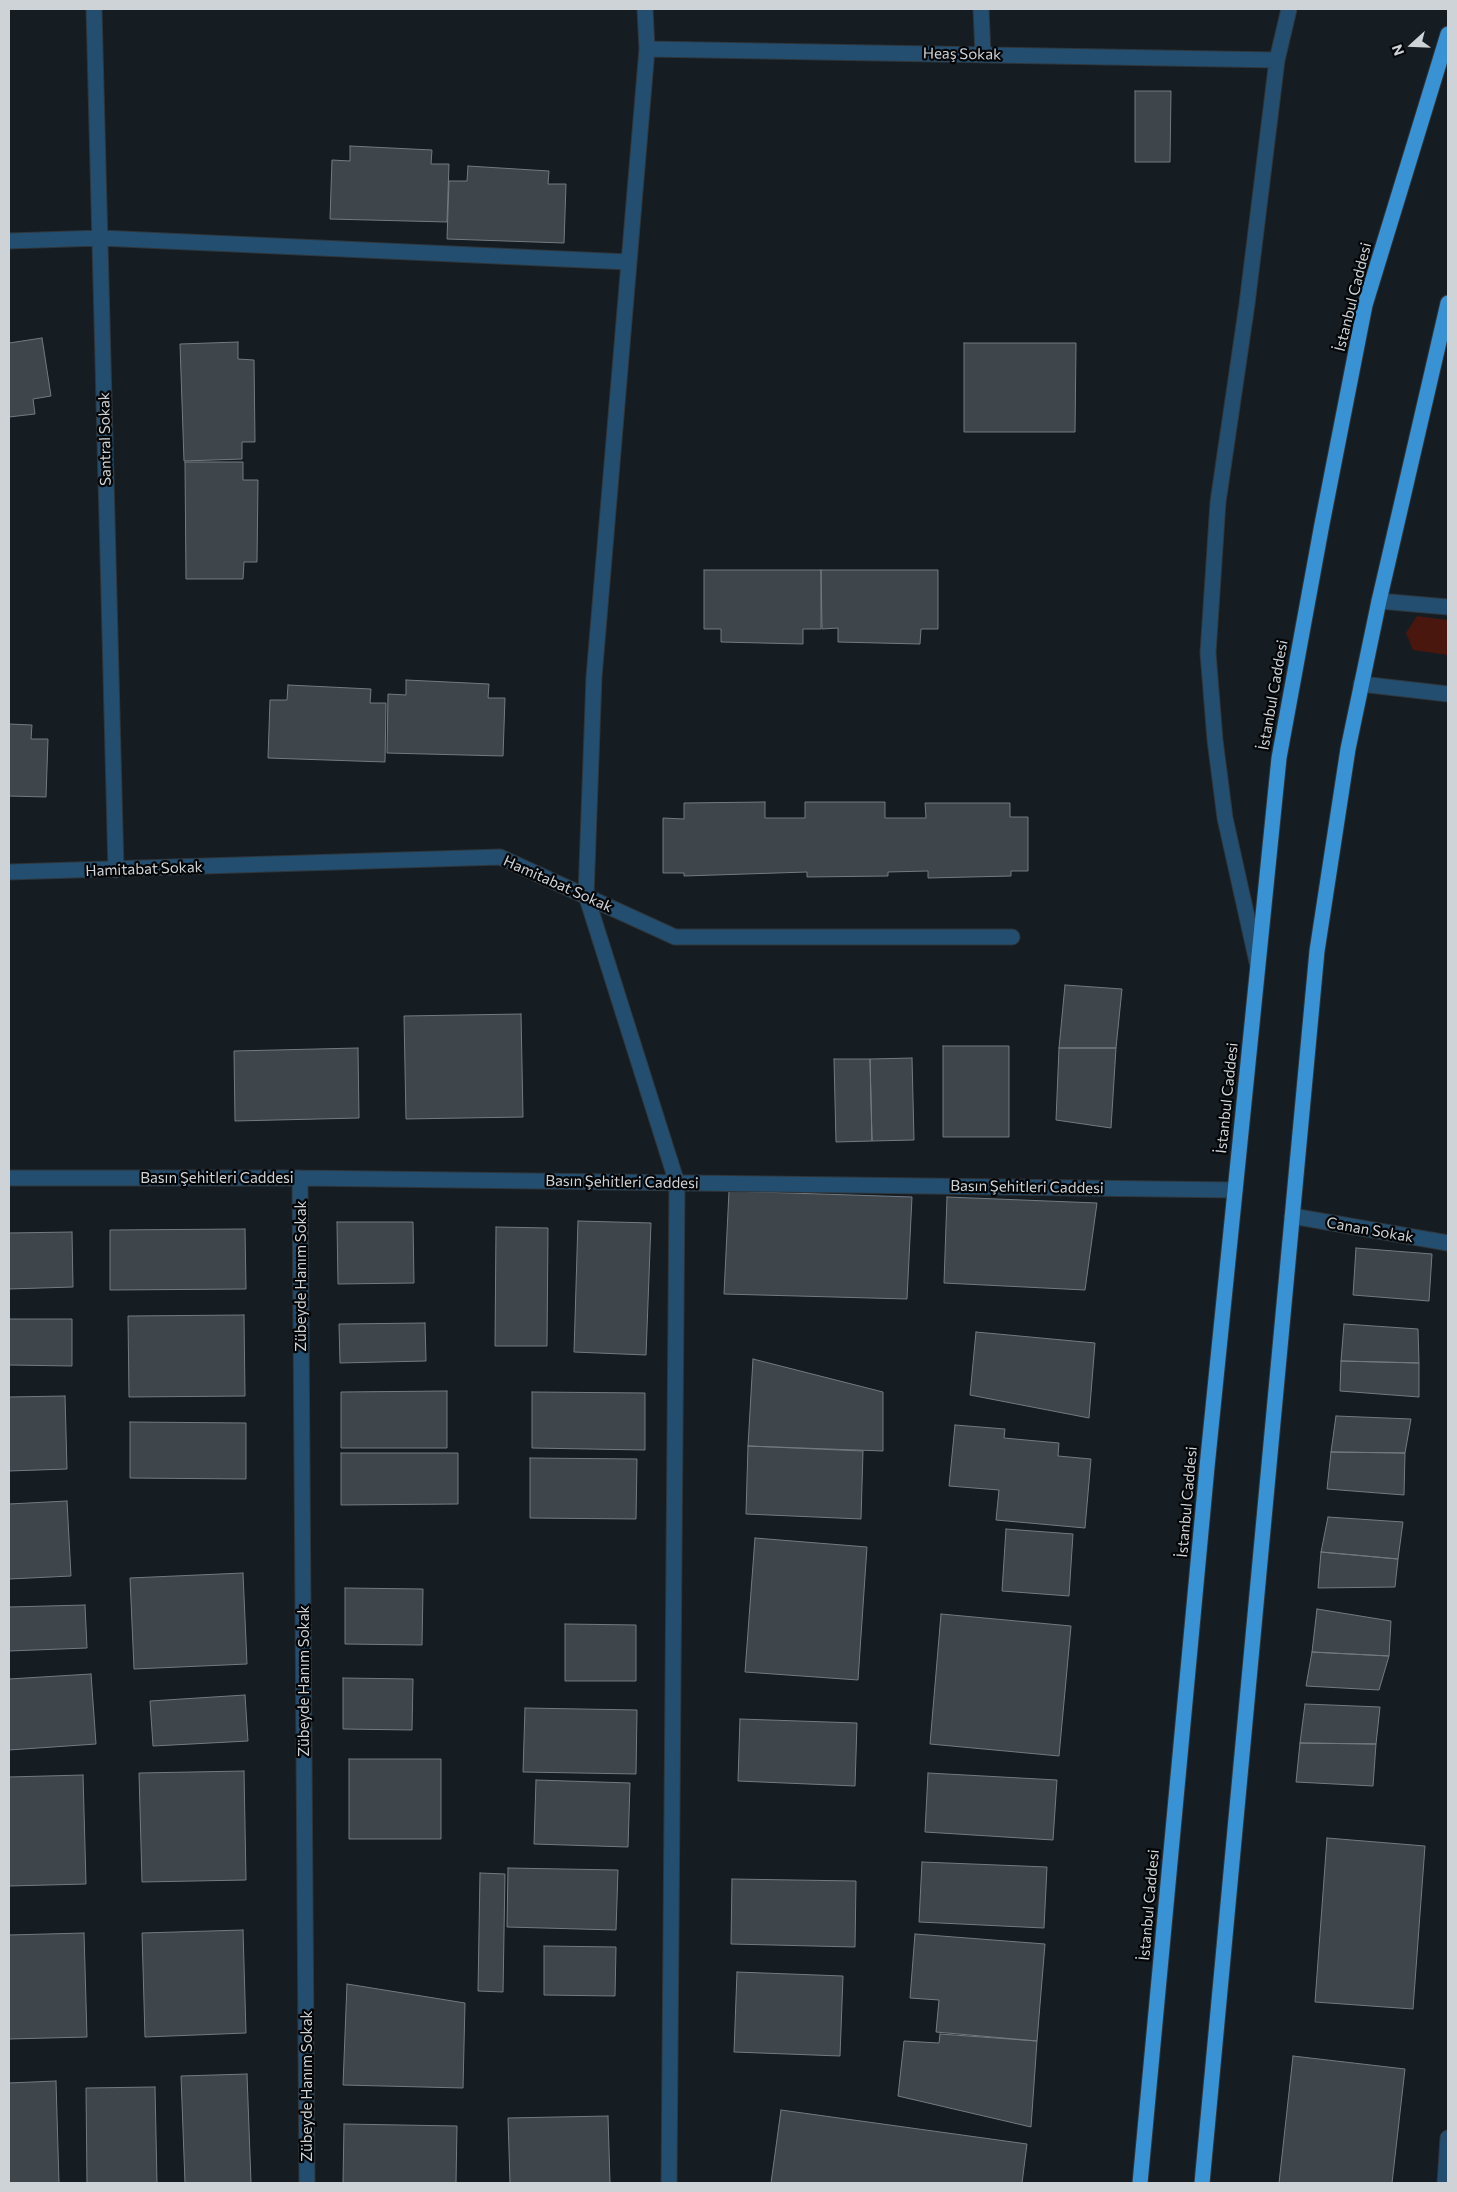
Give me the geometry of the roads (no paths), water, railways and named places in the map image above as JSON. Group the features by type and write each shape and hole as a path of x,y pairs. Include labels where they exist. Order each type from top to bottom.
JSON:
{"highway":[{"name":"İstanbul Caddesi","path":"1140,2183 1235,1190 1279,758 1365,305 1448,34"},
{"path":"1202,2183 1317,951 1348,750 1379,601 1448,303"}],"street":[{"name":"Santral Sokak","path":"94,9 116,870"},
{"path":"646,9 646,49 594,677 586,895 677,1183 669,2183"},
{"path":"981,9 983,54"},
{"path":"1258,965 1225,818 1215,740 1208,653 1218,502 1247,304 1277,60 1289,9"},
{"name":"Heaş Sokak","path":"646,49 1277,60"},
{"path":"9,241 100,238 629,262"},
{"path":"1379,601 1448,607"},
{"path":"1362,684 1448,694"},
{"name":"Hamitabat Sokak","path":"9,872 500,857 675,937 1012,937"},
{"name":"Basın Şehitleri Caddesi","path":"9,1178 300,1178 1235,1190"},
{"name":"Zübeyde Hanım Sokak","path":"300,1178 308,2183"},
{"name":"Canan Sokak","path":"1292,1216 1448,1243"},
{"path":"1445,2183 1448,2138"}]}
